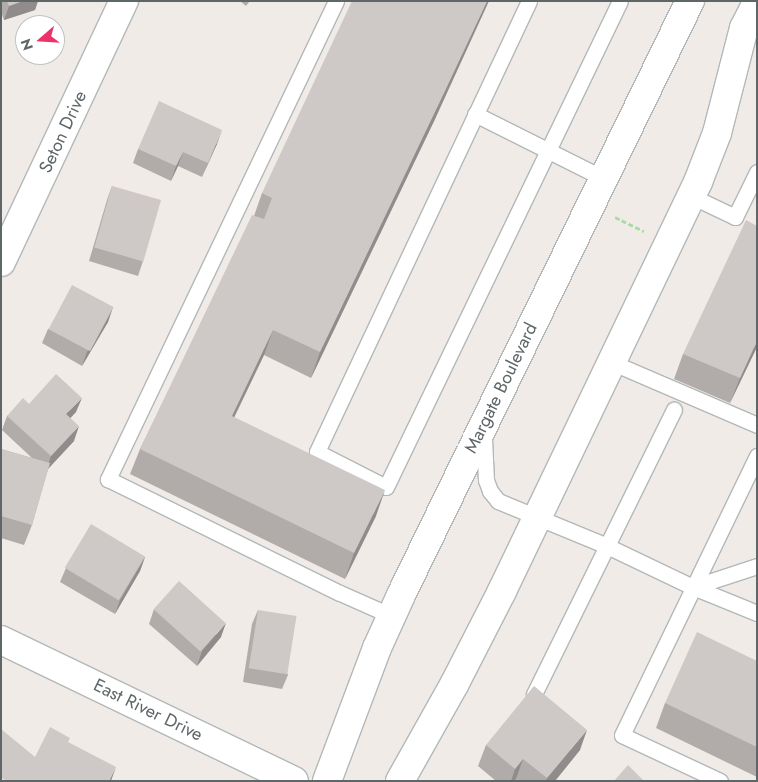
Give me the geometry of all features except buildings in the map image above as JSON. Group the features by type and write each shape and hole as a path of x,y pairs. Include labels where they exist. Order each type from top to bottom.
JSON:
{"street":[{"name":"Seton Drive","path":"1,262 124,1"},
{"name":"Margate Boulevard","path":"327,781 392,616 690,1"},
{"path":"400,781 455,682 691,196 717,133 744,28 757,3"},
{"name":"East River Drive","path":"1,640 294,781"}],"lane":[{"path":"336,1 108,480 340,593 392,616"},
{"path":"529,1 317,452 386,487 620,1"},
{"path":"475,114 603,178"},
{"path":"691,196 735,217 757,172"},
{"path":"611,362 757,425"},
{"path":"534,694 674,410"},
{"path":"484,425 484,466 490,491 498,501 607,546 693,587 757,613"},
{"path":"720,781 622,735 757,456"},
{"path":"693,587 757,566"}],"path":[{"path":"613,216 645,232"}]}
